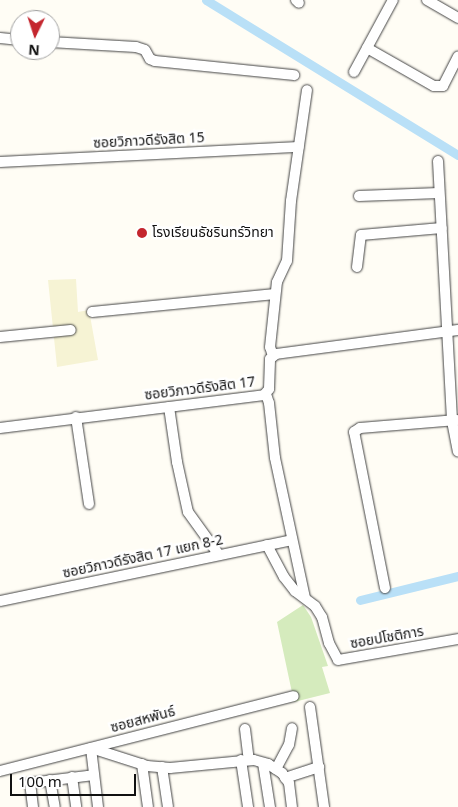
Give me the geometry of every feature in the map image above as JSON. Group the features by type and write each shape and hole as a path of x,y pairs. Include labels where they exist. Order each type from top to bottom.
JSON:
{"street":[{"path":"354,72 393,0"},
{"path":"427,0 439,3 458,18"},
{"path":"60,43 136,48 144,50 150,59 155,61 294,76"},
{"path":"368,48 434,86 443,86 458,57"},
{"name":"ซอยวิภาวดีรังสิต 17","path":"0,428 266,394 269,389 270,359 273,356 270,347 275,294 277,282 287,261 291,201 307,90"},
{"name":"ซอยวิภาวดีรังสิต 15","path":"0,162 299,147"},
{"path":"438,161 447,331 458,451"},
{"path":"359,196 439,193"},
{"path":"357,266 361,235 442,228"},
{"path":"92,312 275,294"},
{"path":"0,337 71,330"},
{"path":"273,356 284,352 458,330"},
{"path":"266,394 269,403 275,458 304,598"},
{"path":"169,407 177,462 188,512 219,555"},
{"path":"76,417 89,504"},
{"path":"385,588 354,432 360,428 455,421"},
{"name":"ซอยวิภาวดีรังสิต 17 แยก 8-2","path":"0,601 292,540"},
{"name":"ซอยปโชติการ","path":"267,545 284,577 295,591 315,606 322,617 329,643 338,660 458,639"},
{"name":"ซอยสหพันธ์","path":"0,771 294,696"},
{"path":"310,706 324,807"},
{"path":"276,769 289,746 292,728"},
{"path":"246,729 245,760 248,807"},
{"path":"98,807 91,748 142,764 162,767 182,768 245,760 263,762 276,769 289,783 292,807"},
{"path":"263,762 270,807"},
{"path":"142,764 148,807"},
{"path":"162,767 168,807"},
{"path":"285,778 319,767"},
{"path":"33,807 30,783 94,774"},
{"path":"72,777 76,807"},
{"path":"50,780 55,807"}],"shaded area":[{"path":"76,279 78,312 89,310 98,360 57,367 48,280"}],"green space":[{"path":"303,605 311,617 328,666 322,667 330,693 294,702 277,622"}],"waterway":[{"path":"206,0 458,155"},
{"path":"360,600 458,576"}],"place":[{"name":"โรงเรียนธัชรินทร์วิทยา","path":"142,233"}]}
